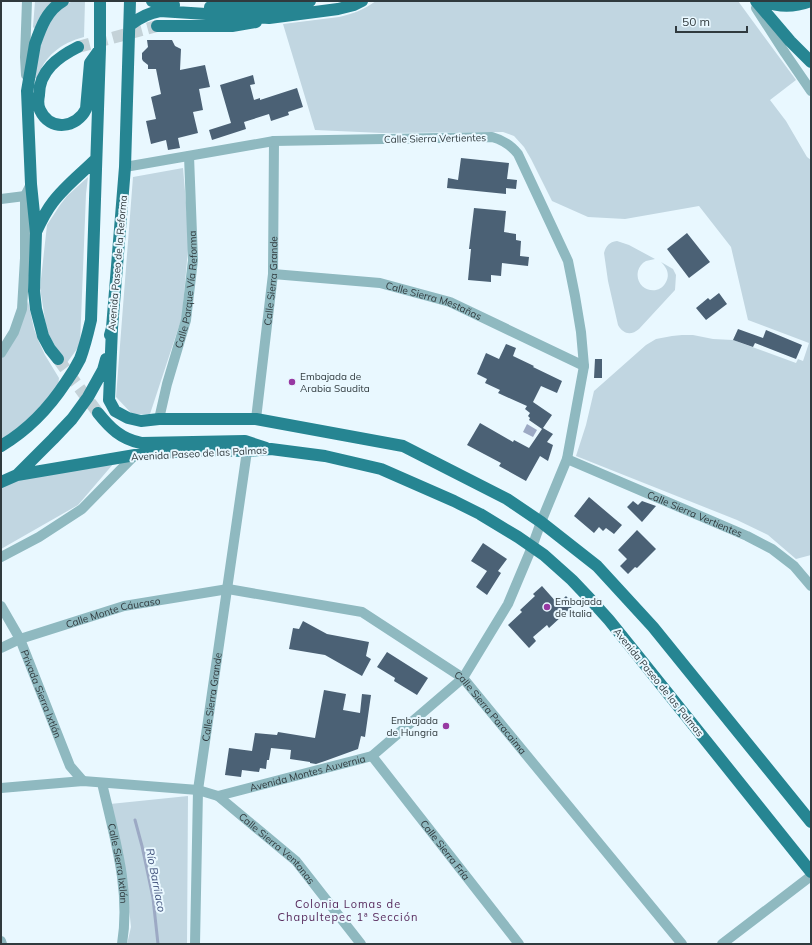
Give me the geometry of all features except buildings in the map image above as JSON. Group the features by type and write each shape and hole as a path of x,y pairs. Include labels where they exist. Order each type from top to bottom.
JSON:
{"main road":[{"path":"58,359 43,336 38,322 36,309 34,291 36,233 31,184 27,91 35,44 45,18 54,7 63,1"},
{"name":"Avenida Paseo de la Reforma","path":"1,446 20,434 52,403 80,359 91,320 100,49 100,1"},
{"name":"Avenida Paseo de la Reforma","path":"1,482 17,475 72,419 88,397 103,370 112,328 125,167 130,1"},
{"path":"152,1 160,4 262,7 310,1"},
{"path":"234,1 262,7"},
{"path":"157,26 232,26 269,18 338,10 362,1"},
{"path":"756,1 790,41 811,62"},
{"path":"764,1 784,6 796,6 811,2"},
{"path":"130,25 140,17 160,11 269,18"},
{"path":"78,48 70,51 55,62 44,74 41,80 38,106 40,111 47,119 56,124 72,124 84,114 86,109 90,63 100,49"},
{"path":"36,233 54,201 96,159"},
{"path":"112,328 109,400 115,411 128,418 141,421 159,419 256,419 403,446 507,499 541,522 597,566 653,628 811,822"},
{"path":"98,413 114,431 125,438 141,443 245,441 270,449"},
{"name":"Avenida Paseo de las Palmas","path":"17,475 135,455 208,450 247,451 270,449 325,456 381,469 454,501 480,514 544,555 572,580 609,620 811,872"}],"street":[{"path":"26,1 27,91"},
{"path":"752,1 811,91"},
{"name":"Calle Sierra Vertientes","path":"125,167 274,141 492,137 498,138 509,144 518,154 568,261 580,325 584,366 567,459 532,547"},
{"name":"Calle Sierra Grande","path":"256,419 273,274 274,141"},
{"name":"Calle Parque Vía Reforma","path":"159,419 167,384 186,320 193,260 189,156"},
{"path":"1,353 14,332 22,309 25,258 25,196 31,184"},
{"path":"1,199 25,196"},
{"name":"Calle Sierra Mestañas","path":"273,274 380,283 450,302 584,366"},
{"name":"Calle Sierra Grande","path":"197,942 198,790 247,451"},
{"path":"1,557 39,537 82,509 135,455"},
{"name":"Calle Sierra Vertientes","path":"567,459 747,536 772,549 794,566 811,586"},
{"name":"Avenida Montes Auvernia","path":"218,796 372,756 463,678 508,604 532,547"},
{"name":"Calle Monte Cáucaso","path":"1,648 20,639 124,606 228,589"},
{"name":"Calle Sierra Paracaima","path":"228,589 362,612 463,678 682,944"},
{"name":"Privada Sierra Ixtlán","path":"1,606 20,639 70,766 83,781"},
{"name":"Calle Sierra Fría","path":"372,756 519,944"},
{"path":"1,788 83,781 198,790 218,796"},
{"name":"Calle Sierra Ixtlán","path":"102,783 123,875 125,908 122,944"},
{"name":"Calle Sierra Ventanas","path":"218,796 296,861 361,944"},
{"path":"722,944 811,876"}],"shaded area":[{"path":"35,1 54,1 35,29 33,27"},
{"path":"74,1 85,1 84,37 68,43 54,52 44,64 37,79 34,77 35,59 51,17 68,3"},
{"path":"376,1 738,1 796,80 770,100 786,121 807,157 811,160 811,555 796,559 768,535 737,520 576,456 586,425 594,391 646,345 656,339 672,336 693,335 713,339 733,340 796,363 798,359 803,361 809,343 748,320 731,247 699,206 625,219 588,217 552,201 524,147 514,136 503,132 382,133 315,130 283,24 344,16 363,9"},
{"path":"183,168 189,238 182,317 150,414 132,414 116,397 133,177"},
{"path":"88,177 80,345 66,364 47,332 40,288 47,225 67,196"},
{"path":"617,241 629,245 655,259 645,262 639,268 638,277 643,287 658,290 666,282 668,276 667,271 661,262 673,269 676,275 675,290 639,329 633,333 625,332 618,325 608,281 604,253 608,245"},
{"path":"28,301 34,329 39,342 59,378 58,387 39,411 1,441 1,359 21,322"},
{"path":"114,463 78,505 1,549 1,487 18,480"},
{"path":"188,796 187,944 127,944 131,927 124,860 110,804"}],"water":[{"path":"527,424 537,430 533,437 523,432"}],"waterway":[{"name":"Río Barrilaco","path":"135,820 153,898 158,944"}],"tunnel":[{"path":"78,47 157,26"},
{"path":"58,359 98,413"}],"place":[{"name":"Embajada de Arabia Saudita","path":"292,382"},
{"name":"Embajada de Italia","path":"547,607"},
{"name":"Embajada de Hungria","path":"446,726"}],"district":[{"name":"Colonia Lomas de Chapultepec 1ª Sección","path":"348,910"}]}
